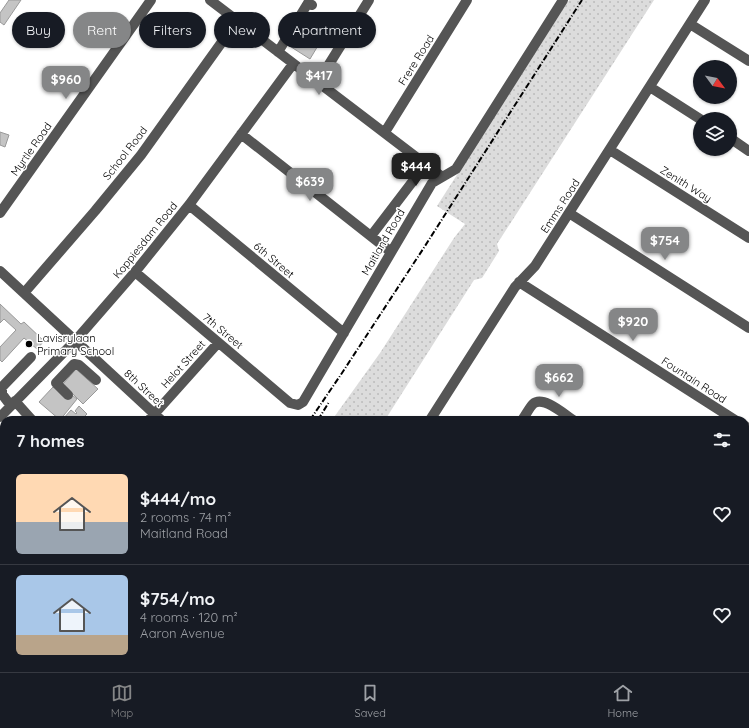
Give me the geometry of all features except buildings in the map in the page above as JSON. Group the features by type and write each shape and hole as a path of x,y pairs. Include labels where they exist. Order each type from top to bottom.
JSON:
{"street":[{"name":"Myrtle Road","path":"0,213 150,0"},
{"path":"210,0 225,12"},
{"path":"318,82 348,27 369,0"},
{"name":"Frere Road","path":"385,132 467,0"},
{"name":"Maitland Road","path":"298,405 305,400 432,183 456,169 563,0"},
{"name":"Emms Road","path":"433,416 515,287 536,266 705,0"},
{"path":"278,52 308,3 312,5"},
{"path":"690,24 749,62"},
{"path":"270,46 442,176"},
{"name":"School Road","path":"24,293 95,211 140,155 217,48"},
{"name":"Koppiesdam Road","path":"1,416 75,341 135,272 189,205 293,64"},
{"path":"650,87 693,115"},
{"path":"241,134 391,252"},
{"path":"737,143 749,151"},
{"name":"Zenith Way","path":"610,150 749,238"},
{"path":"371,236 426,164"},
{"name":"6th Street","path":"189,205 344,333"},
{"path":"569,213 749,328"},
{"name":"8th Street","path":"0,271 153,416"},
{"name":"7th Street","path":"135,272 290,403 298,405"},
{"name":"Fountain Road","path":"519,282 727,416"},
{"name":"Helot Street","path":"157,416 218,342"},
{"path":"27,416 2,394 2,387 31,357"},
{"path":"68,395 56,384 59,379 76,364 96,380"},
{"path":"48,369 59,379"},
{"path":"524,416 532,404 538,401 544,401 567,416"}],"shaded area":[{"path":"569,0 654,0 497,244 499,251 482,278 474,280 388,416 335,416 380,353 454,238 465,224 437,206"}],"railway":[{"path":"313,416 425,246 582,0"},
{"path":"320,416 329,402"}],"place":[{"name":"Lavisrylaan Primary School","path":"29,344"}]}
